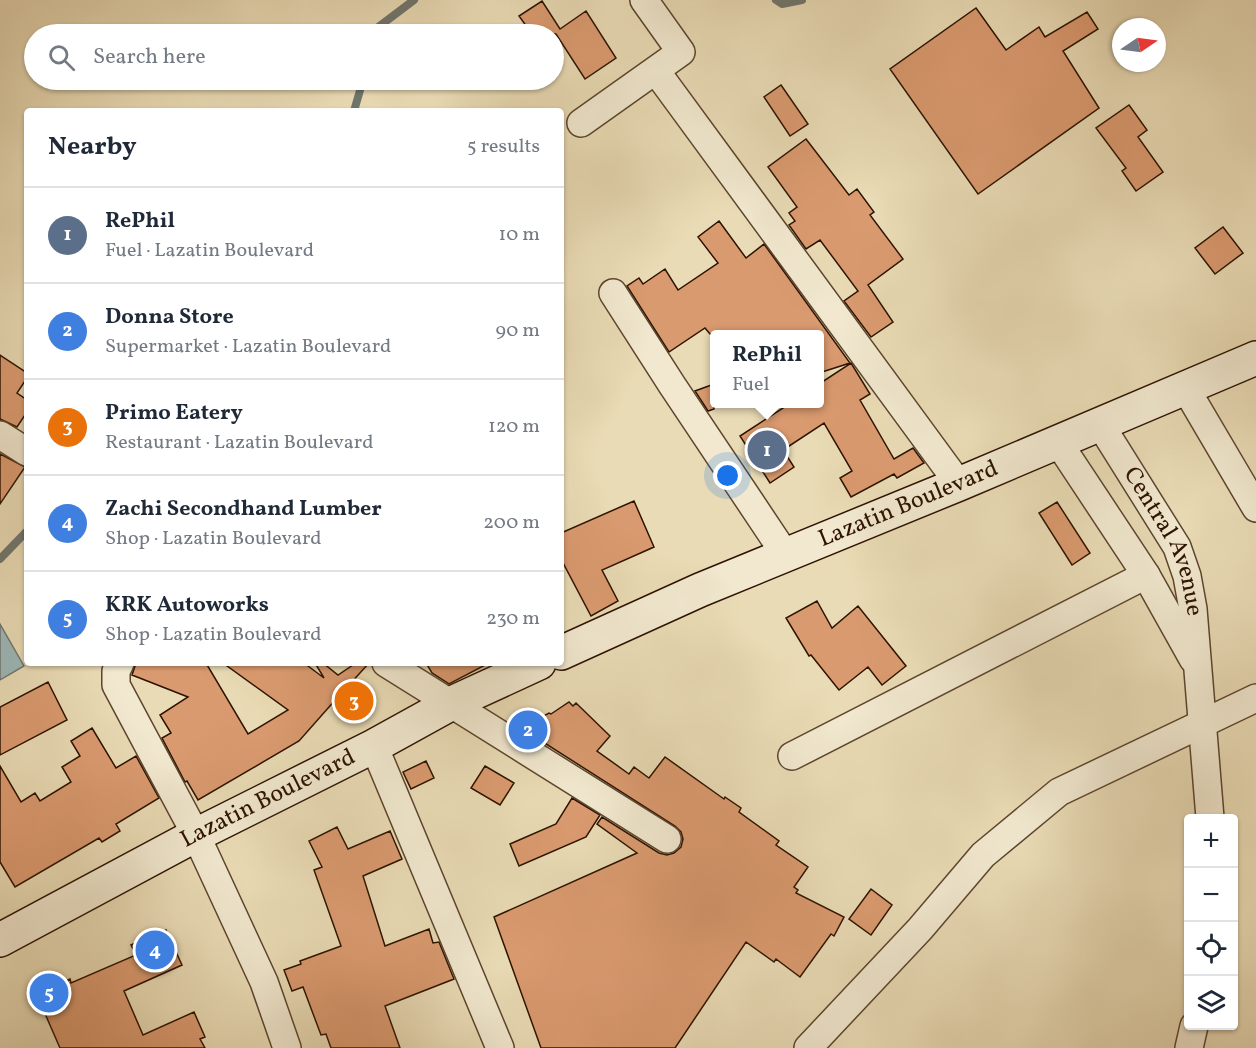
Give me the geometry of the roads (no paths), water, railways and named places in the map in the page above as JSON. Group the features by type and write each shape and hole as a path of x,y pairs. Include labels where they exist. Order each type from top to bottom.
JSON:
{"main road":[{"name":"Lazatin Boulevard","path":"564,652 700,590 959,484 1256,358"},
{"name":"Lazatin Boulevard","path":"0,940 196,835 374,746 452,703 532,666"}],"street":[{"path":"581,123 681,52 644,0"},
{"path":"656,70 959,484"},
{"path":"613,293 785,554"},
{"path":"1186,389 1256,508"},
{"name":"Central Avenue","path":"1100,424 1177,547 1187,576 1203,722 1210,814"},
{"path":"0,435 24,450"},
{"name":"Central Avenue","path":"1058,442 1146,575 1197,668"},
{"path":"792,756 1146,575"},
{"path":"118,666 116,671 116,685 196,835 264,982 287,1048"},
{"path":"391,666 667,839"},
{"path":"808,1048 920,929 982,855 1059,792 1256,698"},
{"path":"374,746 500,1048"}],"water":[{"path":"0,624 24,666 0,680"}],"waterway":[{"path":"382,24 414,0"},
{"path":"776,0 782,4 802,0"},
{"path":"355,108 360,90"},
{"path":"0,559 24,534"}],"place":[{"name":"RePhil","path":"767,450"},
{"name":"Primo Eatery","path":"354,701"},
{"name":"Donna Store","path":"528,730"},
{"name":"Zachi Secondhand Lumber","path":"155,950"},
{"name":"KRK Autoworks","path":"49,993"}]}
